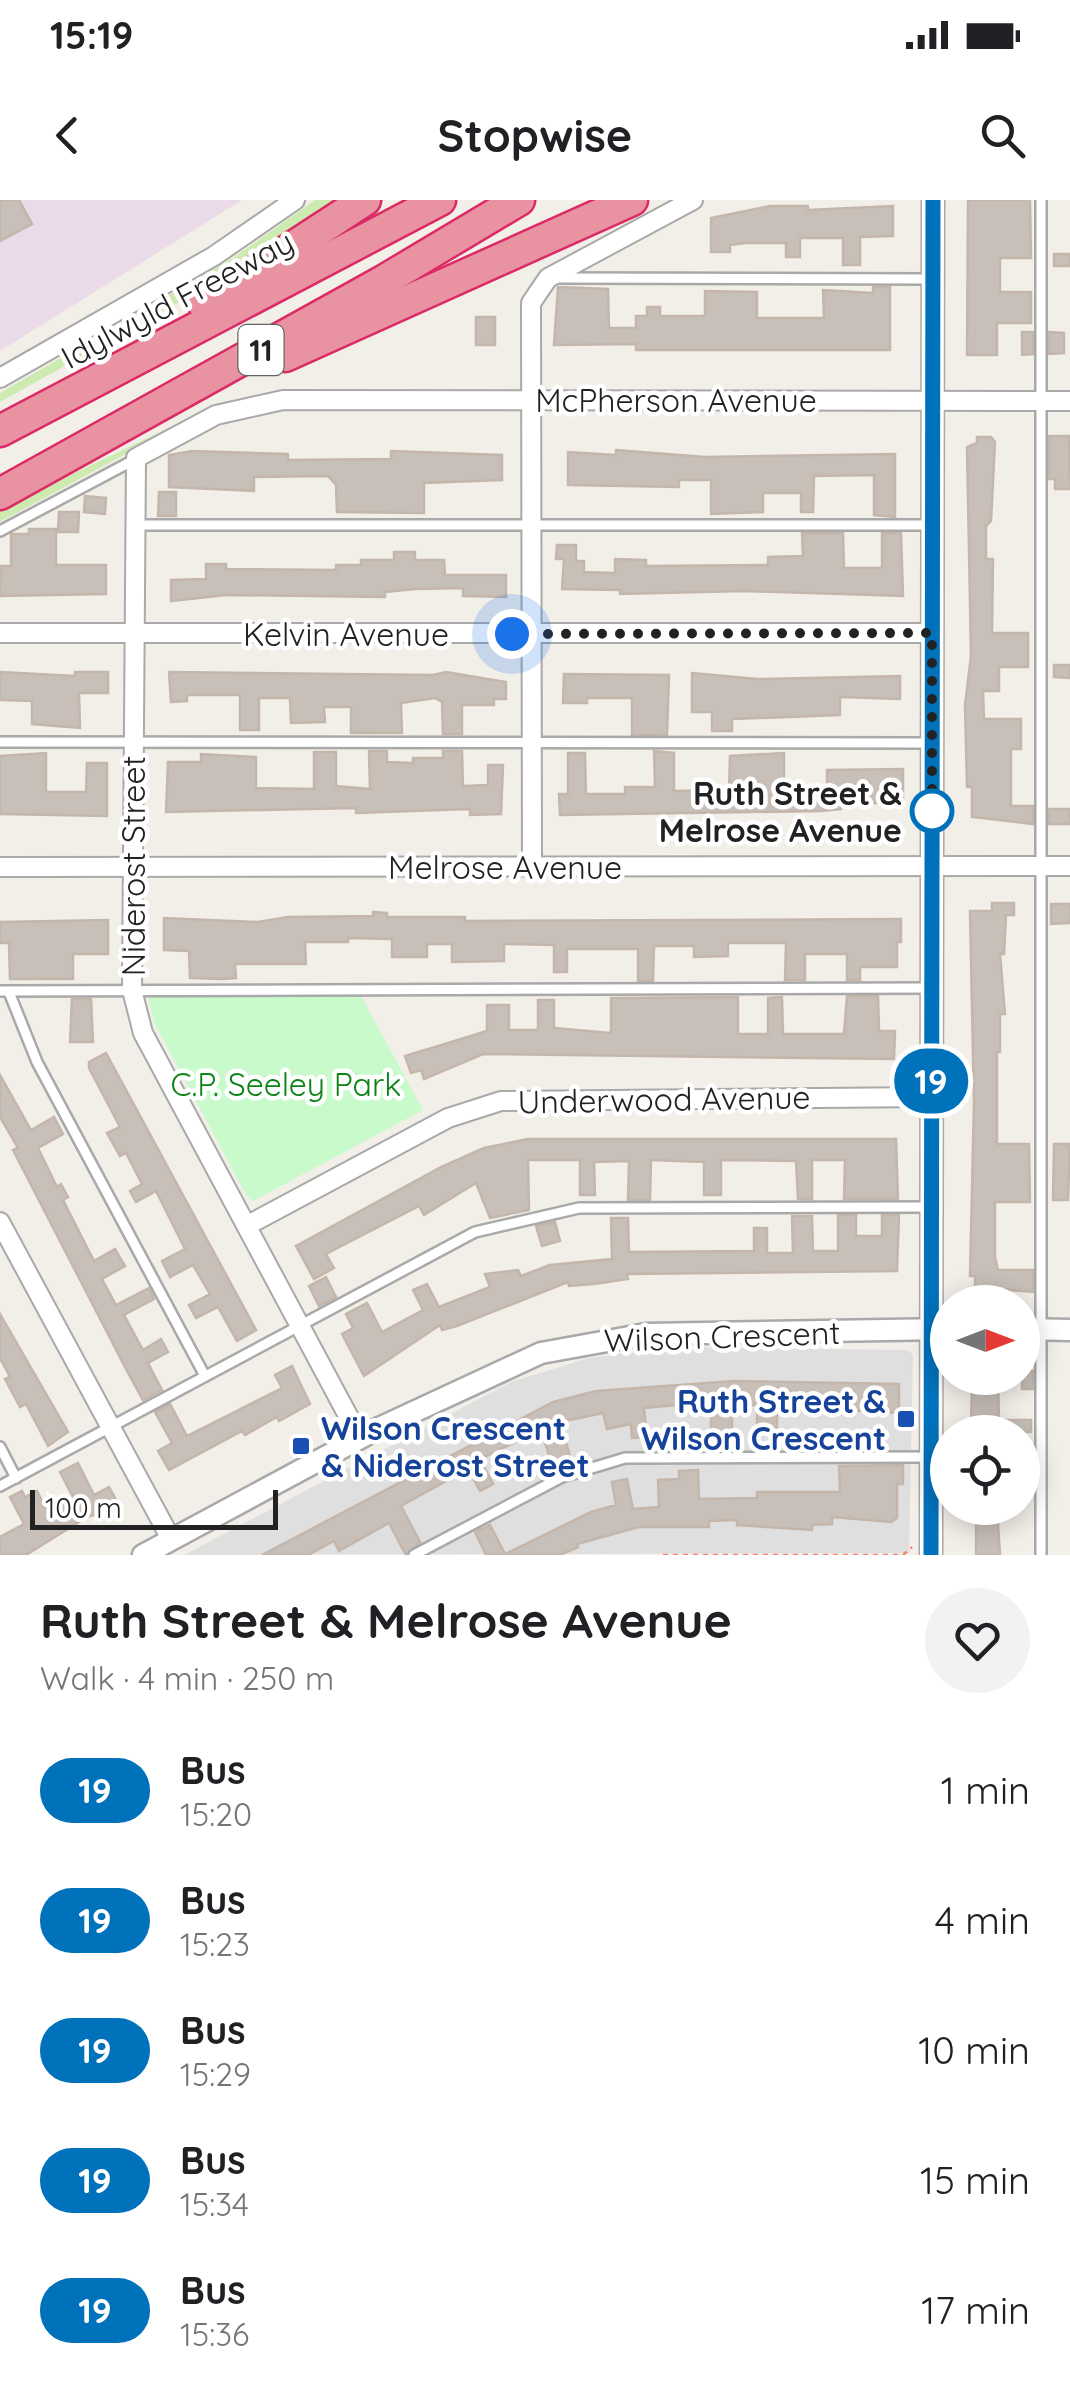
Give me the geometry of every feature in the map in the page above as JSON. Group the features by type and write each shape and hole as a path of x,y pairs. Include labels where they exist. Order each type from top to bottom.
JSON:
{"highway":[{"path":"114,372 213,298 365,200"},
{"name":"Idylwyld Freeway","path":"0,432 440,200"},
{"name":"11","path":"0,494 144,416 519,200"},
{"path":"144,416 632,200"}],"street":[{"path":"0,378 214,256 295,200"},
{"path":"532,866 531,303 548,278 693,200"},
{"path":"933,200 930,1097 937,1285"},
{"name":"McPherson Avenue","path":"136,458 216,415 283,400 1070,401"},
{"name":"Niderost Street","path":"136,458 132,990 143,1033 360,1438"},
{"name":"Kelvin Avenue","path":"0,634 932,633"},
{"name":"Melrose Avenue","path":"0,868 1070,866"},
{"name":"Underwood Avenue","path":"248,1225 448,1118 501,1101 930,1097"},
{"path":"0,1222 171,1540"},
{"name":"Wilson Crescent","path":"143,1555 360,1438 490,1373 541,1353 594,1340 697,1332 930,1330"},
{"path":"1040,1330 1070,1330"},
{"path":"922,1550 930,1476"}],"lane":[{"path":"1032,1285 1042,866 1041,200"},
{"path":"548,278 933,279"},
{"path":"0,532 136,458"},
{"path":"134,525 530,522 932,526"},
{"path":"0,742 933,742"},
{"path":"205,1376 37,1062 4,992 932,988"},
{"path":"0,1486 475,1232 579,1208 932,1207"},
{"path":"1034,1395 1041,1555"},
{"path":"0,1448 16,1478"},
{"path":"414,1555 562,1476 626,1458 930,1457"}],"path":[{"path":"663,1555 902,1555 922,1550"}],"shaded area":[{"path":"0,200 242,200 0,351"},
{"path":"674,1347 908,1350 913,1355 909,1553 184,1555 511,1382 589,1358"}],"green space":[{"path":"315,200 338,200 199,291 0,402 0,393 233,258"},
{"path":"218,404 0,522 0,509"},
{"name":"C.P. Seeley Park","path":"361,996 423,1110 253,1201 246,1195 155,1024 148,997"}],"building":[{"path":"0,200 19,200 32,224 0,241"},
{"path":"968,200 1030,200 1031,258 1000,258 1000,292 1031,292 1031,323 997,323 997,355 967,355"},
{"path":"770,206 808,206 808,210 893,206 893,236 860,237 860,265 843,265 843,238 800,238 800,257 786,257 786,243 746,243 730,245 730,252 711,252 711,218"},
{"path":"1054,254 1070,254 1070,266 1054,266"},
{"path":"558,287 608,289 609,328 636,328 636,316 647,316 647,307 660,307 660,316 705,316 705,291 757,292 757,318 824,318 823,290 873,293 873,287 890,287 890,350 636,350 636,344 554,345"},
{"path":"476,317 495,317 495,345 476,345"},
{"path":"1022,332 1033,332 1033,354 1022,355"},
{"path":"1049,332 1064,333 1064,353 1049,354"},
{"path":"1049,436 1069,436 1070,489 1055,489 1055,479 1049,479"},
{"path":"977,437 991,437 995,442 991,521 986,526 986,559 993,559 992,633 1028,633 1028,667 999,667 999,691 983,691 984,719 1021,719 1021,749 1011,749 1011,806 1033,806 1033,824 972,817 972,787 967,787 965,705 971,656 967,447 977,443"},
{"path":"616,450 705,457 895,454 895,517 874,515 874,475 814,476 813,512 801,512 801,493 763,493 763,512 711,514 711,480 679,480 679,487 568,485 568,452 616,455"},
{"path":"192,451 288,454 288,460 391,459 391,451 502,455 502,480 424,483 424,513 337,512 336,485 328,476 254,477 254,491 169,487 169,455"},
{"path":"159,492 176,492 176,516 158,516"},
{"path":"85,496 106,498 105,514 84,512"},
{"path":"59,512 79,512 78,532 58,532"},
{"path":"29,529 56,529 56,565 106,565 106,594 0,596 1,566 11,566 11,534 29,534"},
{"path":"802,533 843,533 844,568 882,568 882,533 901,533 903,596 744,591 620,594 620,590 562,589 564,559 556,559 557,545 576,545 576,561 584,561 584,572 615,573 615,559 646,560 646,566 768,565 768,557 803,556"},
{"path":"394,552 415,552 415,560 444,560 445,575 506,575 506,597 463,596 463,588 385,592 385,597 226,595 171,601 171,580 206,579 206,564 226,564 226,569 336,570 336,565 361,565 361,560 394,560"},
{"path":"1054,665 1070,665 1070,678 1054,677"},
{"path":"0,672 75,676 75,672 108,672 108,693 79,693 80,728 32,724 32,701 0,700"},
{"path":"169,672 446,672 506,682 506,699 494,699 494,705 462,705 462,734 443,734 442,702 435,698 401,703 402,733 351,733 351,707 324,707 325,722 291,723 290,698 259,698 259,730 240,730 240,695 187,695 187,701 171,702"},
{"path":"692,673 757,679 900,676 900,699 840,697 840,715 732,719 732,731 712,731 712,712 692,712"},
{"path":"564,674 669,675 667,735 632,735 632,698 587,698 587,703 563,703"},
{"path":"369,751 387,751 387,762 413,763 413,758 443,758 443,751 462,751 463,786 488,785 488,765 503,765 501,814 470,815 470,809 356,813 356,808 166,812 168,762 201,762 201,754 256,757 256,788 314,789 314,752 336,752 336,786 370,789"},
{"path":"654,751 674,753 674,791 729,790 730,756 784,753 784,787 827,786 827,770 903,769 903,803 841,803 841,809 821,811 560,815 559,794 568,794 568,753 585,753 586,794 625,794 625,787 655,787"},
{"path":"46,753 46,792 86,792 87,763 107,763 107,816 0,814 0,756"},
{"path":"1049,809 1070,809 1070,824 1049,824"},
{"path":"992,903 1014,903 1014,915 1006,915 1004,954 1000,954 1005,1014 1000,1014 997,1052 997,1144 1029,1144 1030,1202 995,1202 995,1257 998,1270 1033,1270 1033,1285 975,1285 975,1276 970,1276 974,1102 970,911 992,911"},
{"path":"1051,904 1070,904 1070,923 1051,924"},
{"path":"373,912 387,913 387,917 465,917 465,921 901,919 901,942 897,942 897,967 860,967 860,980 847,980 847,954 805,954 805,980 785,980 786,943 728,943 728,956 694,957 694,946 654,946 653,981 638,981 638,949 567,949 567,972 554,972 554,945 504,944 504,961 452,962 452,944 427,944 427,957 392,957 392,939 348,938 348,942 305,942 306,964 235,964 236,978 221,979 190,978 189,951 164,950 164,918 258,922 288,917 373,916"},
{"path":"108,920 108,954 73,954 73,979 10,979 9,943 0,943 0,922"},
{"path":"847,996 878,996 879,1031 895,1031 894,1059 483,1054 424,1079 421,1070 411,1073 405,1056 487,1031 487,1005 509,1005 509,1030 538,1030 538,1000 554,1000 554,1028 611,1033 611,998 738,997 738,1034 768,1034 768,998 782,997 783,1034 844,1034"},
{"path":"72,999 91,999 93,1042 70,1042"},
{"path":"106,1053 256,1330 237,1341 218,1307 196,1318 189,1305 210,1294 193,1265 170,1277 162,1261 185,1249 156,1191 136,1202 130,1191 142,1184 126,1153 120,1156 107,1133 120,1127 89,1068 89,1062"},
{"path":"0,1075 31,1130 54,1117 63,1134 38,1148 57,1187 61,1184 68,1197 63,1200 94,1261 115,1249 125,1266 102,1279 116,1305 149,1288 154,1299 124,1315 143,1350 161,1339 168,1352 148,1363 162,1390 143,1400 13,1150 18,1148 0,1117"},
{"path":"528,1139 896,1139 898,1199 844,1199 845,1160 812,1160 812,1199 798,1199 796,1161 721,1160 721,1195 704,1195 704,1162 651,1160 650,1200 628,1200 629,1161 594,1162 595,1195 580,1195 580,1160 528,1160 529,1210 490,1218 476,1183 424,1215 419,1206 326,1254 334,1268 314,1279 296,1246 441,1167 484,1148"},
{"path":"1054,1144 1070,1144 1068,1200 1053,1200"},
{"path":"838,1215 856,1215 856,1236 882,1236 882,1215 899,1215 897,1271 627,1274 628,1279 594,1284 569,1286 568,1282 457,1326 442,1330 440,1325 364,1376 342,1334 353,1328 346,1314 367,1303 382,1332 423,1310 413,1290 427,1284 439,1307 490,1287 485,1274 518,1270 521,1276 550,1265 612,1259 611,1218 628,1218 629,1252 754,1251 754,1228 767,1228 767,1253 793,1253 792,1216 812,1216 813,1251 838,1251"},
{"path":"555,1222 560,1241 542,1246 536,1226"},
{"path":"326,1277 336,1297 319,1306 309,1286"},
{"path":"0,1314 68,1432 48,1446 26,1404 20,1407 5,1379 10,1377 0,1358"},
{"path":"292,1366 310,1404 245,1435 242,1431 169,1470 158,1451 172,1443 155,1412 170,1404 187,1436 282,1388 275,1375"},
{"path":"734,1381 899,1384 899,1413 827,1409 828,1402 777,1403 777,1431 757,1431 757,1405 732,1405 732,1445 711,1445 711,1408 689,1408 689,1404 644,1408 647,1437 632,1438 631,1424 607,1429 603,1413 560,1422 570,1456 551,1462 541,1430 480,1459 493,1484 480,1491 468,1469 401,1506 420,1542 406,1555 389,1523 339,1551 334,1541 308,1555 262,1555 553,1402 596,1391"},
{"path":"972,1395 998,1395 999,1415 971,1415"},
{"path":"78,1463 94,1495 109,1487 122,1511 110,1518 106,1511 87,1517 26,1555 0,1555 0,1537 24,1524 10,1497 22,1491 25,1497 37,1491 48,1513 74,1499 60,1472"},
{"path":"903,1465 903,1484 897,1484 897,1518 891,1522 832,1517 832,1524 812,1525 812,1530 737,1525 737,1520 709,1521 709,1527 639,1527 577,1544 578,1547 560,1555 486,1555 475,1532 490,1525 505,1554 591,1512 616,1505 612,1482 627,1479 633,1509 659,1507 658,1480 679,1479 679,1471 698,1470 699,1499 757,1498 757,1492 840,1492 839,1466"},
{"path":"976,1525 998,1525 1000,1555 976,1555"}],"bus line":[{"name":"19","path":"931,1555 933,200"}],"place":[{"name":"Ruth Street & Melrose Avenue","path":"932,811"},
{"name":"Ruth Street & Wilson Crescent","path":"906,1419"},
{"name":"Wilson Crescent & Niderost Street","path":"301,1446"}],"route":[{"path":"512,634 932,633 932,821 932,811"}]}
